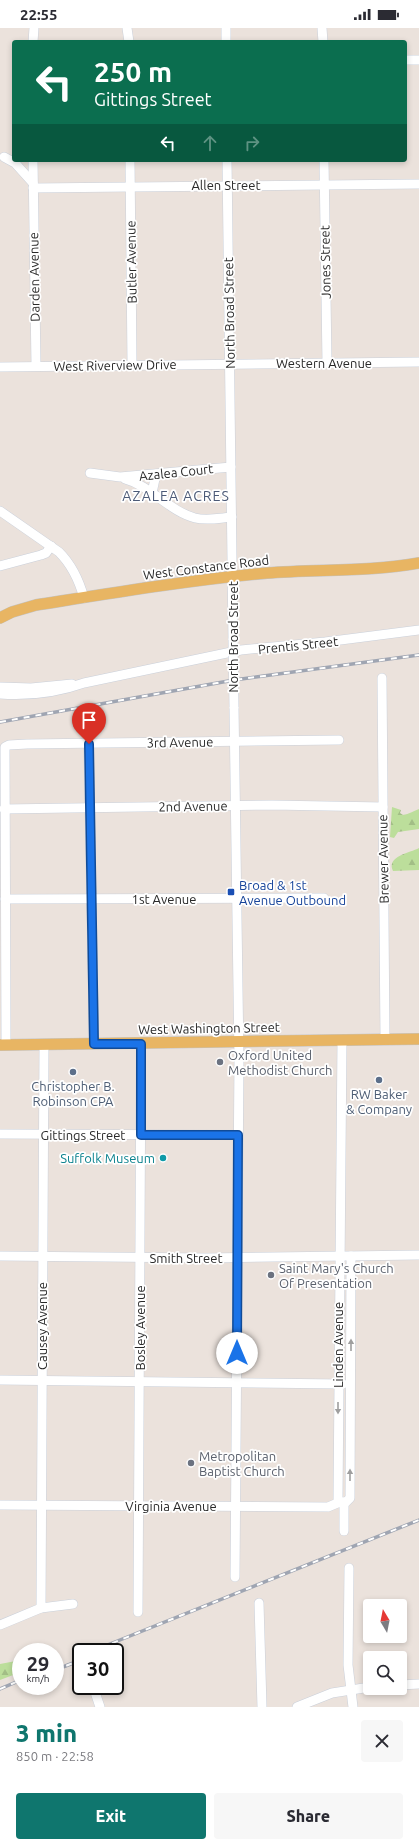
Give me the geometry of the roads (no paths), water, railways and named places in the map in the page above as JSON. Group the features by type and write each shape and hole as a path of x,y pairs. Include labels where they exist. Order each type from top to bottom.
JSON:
{"main road":[{"name":"West Constance Road","path":"0,618 24,608 233,576 396,566 419,563"},
{"name":"West Washington Street","path":"3,1045 419,1039"}],"street":[{"path":"33,40 34,28"},
{"path":"127,28 129,40"},
{"path":"226,28 226,40"},
{"path":"322,28 323,40"},
{"path":"407,60 419,60"},
{"path":"2,157 12,156"},
{"path":"2,157 12,162"},
{"path":"13,162 33,185"},
{"name":"Darden Avenue","path":"33,162 36,366"},
{"name":"Butler Avenue","path":"130,162 132,364"},
{"name":"North Broad Street","path":"227,162 238,1042 235,1576"},
{"name":"Jones Street","path":"324,162 327,363"},
{"name":"Allen Street","path":"33,185 130,186 419,184"},
{"name":"Western Avenue","path":"230,364 419,362"},
{"name":"West Riverview Drive","path":"0,366 230,364"},
{"name":"Azalea Court","path":"90,473 120,477 231,467"},
{"path":"152,493 156,474"},
{"name":"Azalea Court","path":"120,477 139,484 189,516 204,519 232,517"},
{"path":"0,511 52,546 66,559 81,588 84,598"},
{"path":"0,566 41,556 52,546"},
{"name":"Prentis Street","path":"0,687 31,688 84,683 222,654 419,630"},
{"name":"Brewer Avenue","path":"382,678 385,1040"},
{"name":"Prentis Street","path":"0,694 46,693 66,690 84,683"},
{"path":"88,718 94,1044"},
{"name":"3rd Avenue","path":"2,797 3,750 7,746 21,744 339,740"},
{"path":"2,797 4,810 5,899 3,1045"},
{"name":"2nd Avenue","path":"4,810 236,806 383,807"},
{"name":"1st Avenue","path":"5,899 324,898"},
{"name":"Linden Avenue","path":"342,1040 338,1499 342,1502 344,1531"},
{"name":"Bosley Avenue","path":"138,1612 141,1044"},
{"name":"Causey Avenue","path":"41,1608 44,1045"},
{"name":"Gittings Street","path":"0,1134 238,1135"},
{"name":"Smith Street","path":"0,1256 237,1258 419,1255"},
{"name":"Linden Avenue","path":"342,1502 349,1501 350,1498 351,1256"},
{"path":"0,1380 351,1384"},
{"name":"Virginia Avenue","path":"0,1505 328,1507 342,1502"},
{"path":"349,1568 348,1665 353,1707"},
{"path":"259,1603 262,1707"},
{"path":"0,1625 41,1608 73,1604"},
{"path":"407,1685 419,1684"},
{"path":"297,1707 332,1693 363,1688"},
{"path":"96,1695 100,1707"}],"railway":[{"path":"0,722 234,680 419,655"},
{"path":"112,1643 419,1520"},
{"path":"64,1667 72,1663"},
{"path":"0,1689 12,1684"}],"place":[{"name":"Broad & 1st Avenue Outbound","path":"231,892"},
{"name":"Oxford United Methodist Church","path":"220,1062"},
{"name":"Christopher B. Robinson CPA","path":"73,1072"},
{"name":"RW Baker & Company","path":"379,1080"},
{"name":"Suffolk Museum","path":"163,1158"},
{"name":"Saint Mary's Church Of Presentation","path":"271,1275"},
{"name":"Metropolitan Baptist Church","path":"191,1463"}],"district":[{"name":"AZALEA ACRES","path":"176,496"}]}
